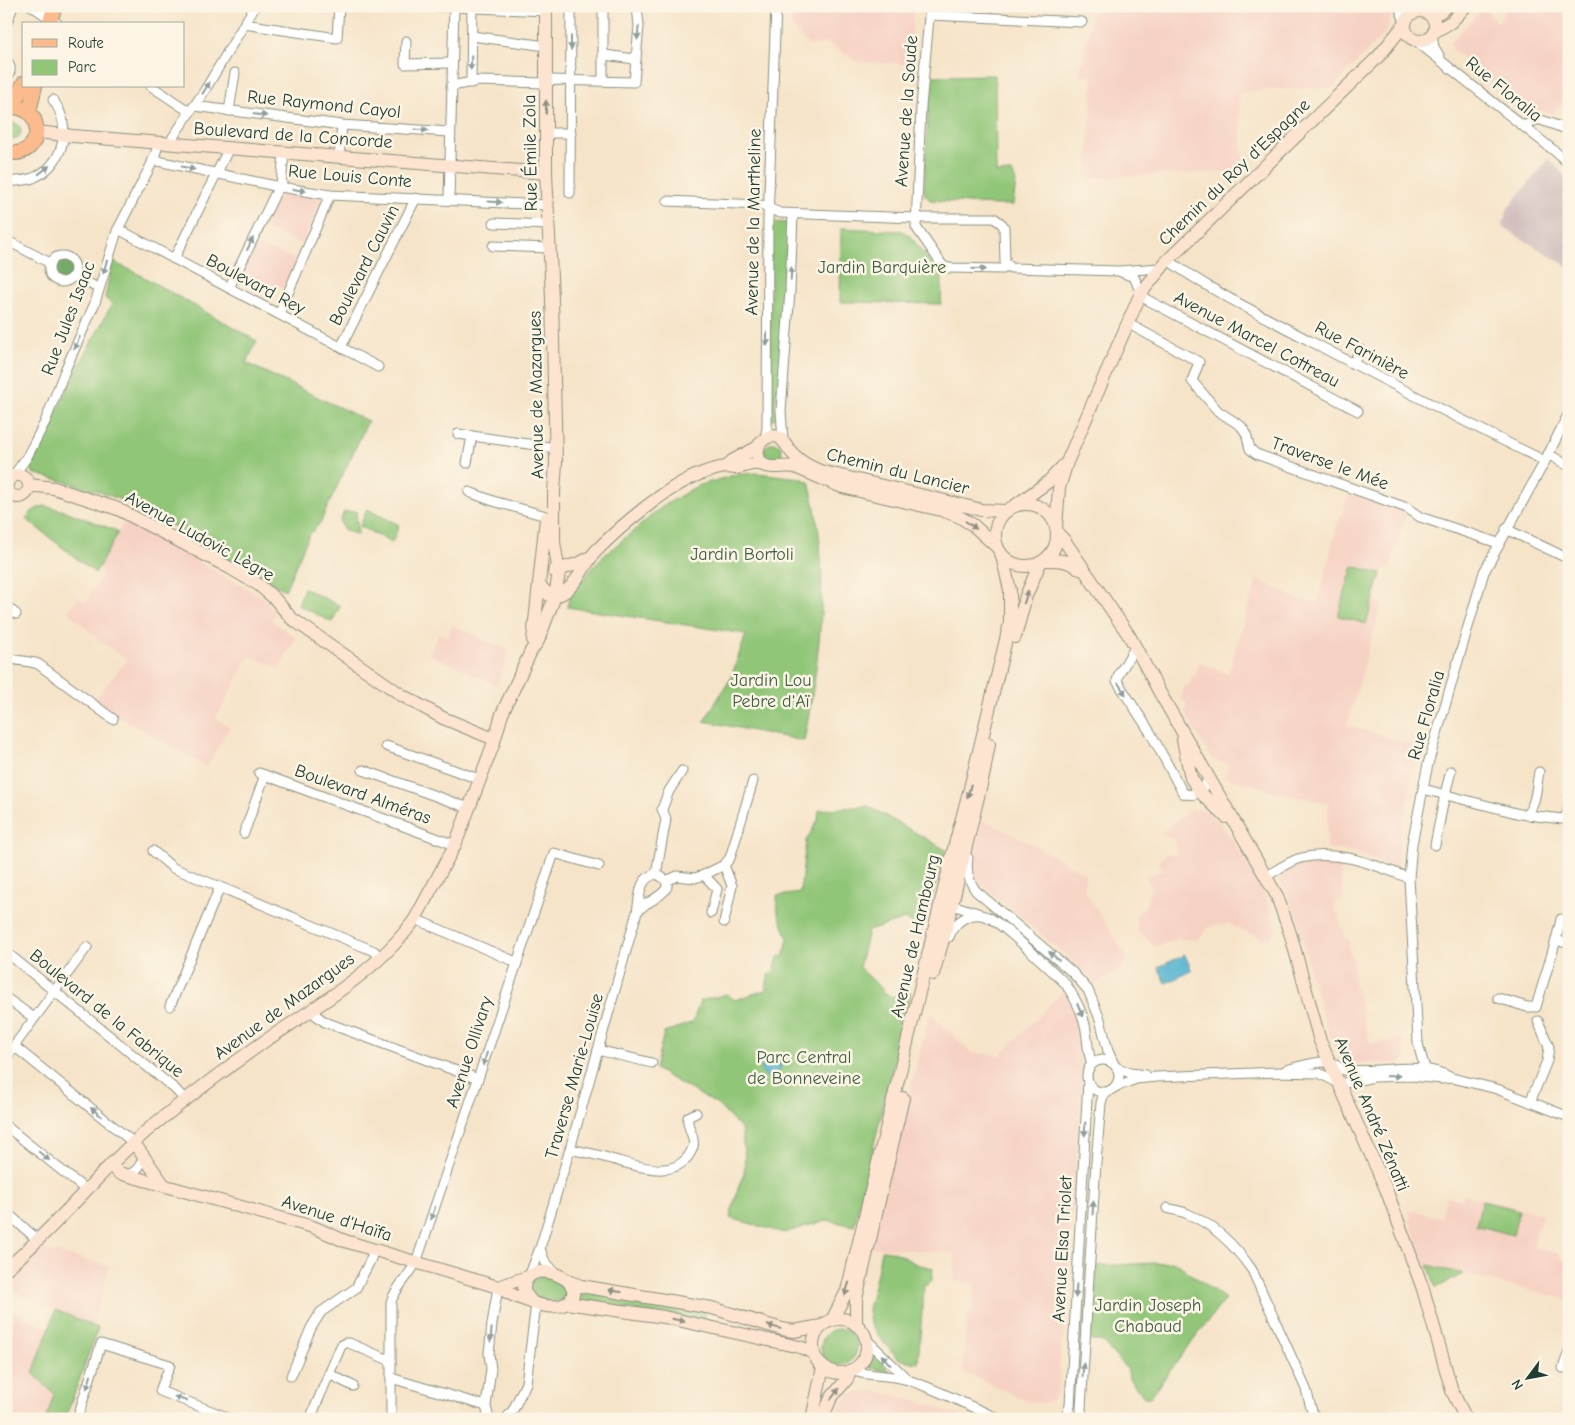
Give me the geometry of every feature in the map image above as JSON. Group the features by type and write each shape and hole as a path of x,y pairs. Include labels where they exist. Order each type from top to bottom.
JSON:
{"main road":[{"path":"6,152 19,153 29,148 36,138 36,122 29,112 24,109 9,107 22,86"},
{"path":"29,112 35,88"}],"street":[{"path":"6,25 13,6"},
{"path":"32,6 53,18"},
{"path":"170,144 172,137 192,109 255,6"},
{"path":"244,24 337,38 339,6"},
{"path":"431,6 546,9"},
{"path":"570,193 571,6"},
{"path":"603,6 603,81"},
{"path":"451,86 478,81 546,83 551,80 571,80 634,82 639,26 637,6"},
{"name":"Avenue de la Martheline","path":"762,443 767,428 769,209 776,6"},
{"path":"1399,6 1407,34 1414,40 1425,40 1451,22 1466,6"},
{"path":"1430,15 1440,12 1447,6"},
{"path":"449,200 453,7"},
{"path":"471,82 472,8"},
{"name":"Rue Émile Zola","path":"546,9 546,173 552,298"},
{"path":"1405,24 1411,9 1423,11 1430,15 1434,23 1433,33"},
{"path":"930,10 1082,22"},
{"name":"Avenue de la Soude","path":"916,218 921,107 930,10"},
{"name":"Chemin du Roy d'Espagne","path":"1127,323 1140,294 1164,264 1379,56 1405,24"},
{"name":"Rue Floralia","path":"1433,33 1434,47 1441,60"},
{"path":"472,36 546,46"},
{"name":"Chemin du Roy d'Espagne","path":"1379,56 1404,42 1414,40"},
{"name":"Rue Floralia","path":"1414,40 1557,152 1569,164"},
{"path":"406,41 405,64 451,63"},
{"path":"604,55 635,59"},
{"path":"6,60 11,68 6,78"},
{"path":"229,111 235,72"},
{"path":"155,88 192,109"},
{"path":"6,182 32,178 46,170 58,156 65,128 58,107 53,100"},
{"name":"Rue Raymond Cayol","path":"192,109 229,111 342,125 450,132"},
{"path":"1524,126 1538,119 1569,130"},
{"path":"339,156 342,125"},
{"name":"Boulevard de la Concorde","path":"37,132 64,136 546,173"},
{"path":"546,133 571,133"},
{"name":"Rue Jules Isaac","path":"10,479 27,457 45,422 66,368 95,304 118,229 153,160 156,142"},
{"path":"174,259 229,148"},
{"path":"229,288 280,187 284,152"},
{"name":"Rue Louis Conte","path":"153,160 280,187 330,195 548,205"},
{"path":"279,314 330,195"},
{"name":"Boulevard Cauvin","path":"341,347 416,198"},
{"path":"667,201 761,205 780,214 994,218 1004,227 1004,258 1011,268 1119,271 1164,264"},
{"path":"786,444 774,436 762,443 758,451 760,460 772,467 787,460 786,444 781,411 790,291 793,214"},
{"path":"916,218 916,227 943,266 948,268 1003,269 1008,266"},
{"path":"494,223 549,225"},
{"name":"Boulevard Rey","path":"118,229 378,366"},
{"path":"6,240 50,263"},
{"path":"493,246 550,248"},
{"path":"57,257 69,258 75,265 74,276 66,282 57,282 50,276 50,263 57,257"},
{"name":"Rue Farinière","path":"1164,264 1491,436 1569,466"},
{"path":"1119,271 1134,277 1140,294"},
{"path":"74,276 94,286"},
{"name":"Avenue Marcel Cottreau","path":"1140,294 1358,411"},
{"name":"Avenue de Mazargues","path":"6,1269 38,1240 144,1133 245,1055 356,978 380,957 415,920 456,845 502,714 535,646 555,596 560,568 554,542 556,448 552,298"},
{"path":"1068,462 1048,482 1000,518 994,537 999,551 1010,563 1030,566 1043,562 1055,548 1059,488 1068,462 1127,323"},
{"name":"Traverse le Mée","path":"1127,323 1196,358 1199,362 1192,381 1218,410 1241,426 1246,432 1250,449 1256,454 1407,508 1420,517 1498,544"},
{"path":"1353,364 1360,350"},
{"name":"Rue Floralia","path":"1426,1073 1419,1049 1412,958 1409,878 1412,844 1422,789 1484,572 1569,413"},
{"path":"458,434 556,448"},
{"path":"467,463 472,436"},
{"name":"Chemin du Lancier","path":"726,467 732,461 762,443"},
{"name":"Chemin du Lancier","path":"786,444 793,454 806,464 820,471 973,508 1011,508"},
{"name":"Chemin du Lancier","path":"540,583 550,573 591,557 666,492 701,474 726,467 735,468 757,462 772,467 788,465 842,487 941,510 958,516 973,525 999,551"},
{"path":"22,476 28,481 28,485 27,492 24,495 9,498 6,487 10,479 22,476"},
{"name":"Avenue Ludovic Lègre","path":"28,485 54,488 104,503 230,568 259,585 275,599 291,618 403,696 443,718 494,738"},
{"path":"469,492 546,516"},
{"name":"Avenue de Mazargues","path":"535,646 546,516 554,492"},
{"path":"1011,508 1025,504 1040,508 1051,518 1056,530"},
{"path":"1506,529 1569,559"},
{"name":"Avenue André Zénatti","path":"1056,530 1136,646 1145,667 1237,828 1267,876 1286,916 1320,1040 1395,1213 1425,1294 1452,1391 1466,1419"},
{"name":"Avenue de Hambourg","path":"856,1325 856,1299 932,978 952,903 970,788 1010,623 1010,590 999,551"},
{"name":"Chemin du Lancier","path":"555,596 568,589 585,569 591,557"},
{"name":"Avenue André Zénatti","path":"1043,562 1062,559 1071,562 1088,576"},
{"name":"Avenue de Hambourg","path":"827,1323 847,1291 1023,604 1030,584 1043,562"},
{"name":"Avenue de Mazargues","path":"535,646 552,629 568,589 569,579 560,568"},
{"path":"540,583 549,595 555,596"},
{"path":"6,606 16,614"},
{"name":"Avenue André Zénatti","path":"1136,646 1119,674 1117,681 1150,732 1184,792 1190,794 1200,792"},
{"path":"6,657 15,662 28,661 38,664 113,719"},
{"name":"Avenue de Mazargues","path":"478,733 502,714"},
{"name":"Avenue André Zénatti","path":"1180,728 1186,749 1190,778 1200,792 1237,828"},
{"path":"386,746 479,779"},
{"path":"1174,773 1178,767 1187,762 1196,762 1205,771 1205,787 1200,792"},
{"path":"363,770 469,808"},
{"path":"637,912 645,904 664,893 667,886 666,881 656,874 666,819 662,809 669,790 682,771"},
{"path":"1435,845 1451,771"},
{"path":"1526,815 1532,808 1539,772"},
{"name":"Boulevard Alméras","path":"244,833 262,774 456,845"},
{"path":"666,881 677,876 695,878 724,865 730,858 753,781"},
{"path":"1422,789 1526,815 1562,819 1568,813 1569,798"},
{"path":"965,826 967,867 971,883 976,890 1072,972 1095,1003 1108,1051 1120,1075 1112,1089"},
{"path":"154,851 173,868 374,951 380,957"},
{"name":"Avenue Ollivary","path":"391,1419 391,1302 393,1296 417,1262 554,853 599,866"},
{"path":"1267,876 1299,859 1313,856 1342,856 1353,858 1409,878"},
{"path":"724,865 732,886 724,922"},
{"name":"Traverse Marie-Louise","path":"529,1276 540,1248 570,1149 637,912 641,885 645,879 656,874"},
{"path":"704,875 717,889 711,913"},
{"path":"170,1006 220,887"},
{"path":"952,903 955,906 987,916 1000,925 1065,983 1085,1022 1092,1064"},
{"path":"932,978 939,969 952,927 964,918 987,916"},
{"path":"415,920 516,962"},
{"path":"1498,998 1527,1007 1536,1007 1561,920 1569,921"},
{"path":"1021,942 1028,934"},
{"path":"1556,940 1569,944"},
{"path":"7,1056 87,947"},
{"name":"Boulevard de la Fabrique","path":"6,952 176,1089 185,1100"},
{"path":"1070,990 1082,983"},
{"path":"6,998 34,1018"},
{"path":"312,1010 325,1022 478,1079"},
{"path":"1530,1102 1547,1061 1549,1047 1538,1021"},
{"path":"14,1046 134,1143 164,1185"},
{"name":"Rue Floralia","path":"1411,1072 1419,1049"},
{"path":"598,1050 652,1063"},
{"path":"1156,1077 1130,1073 1108,1060 1100,1060 1092,1064 1087,1073 1091,1087 1098,1091 1112,1089 1136,1080 1156,1077 1279,1072 1319,1073 1340,1084 1411,1072"},
{"path":"1279,1072 1313,1063 1330,1062 1342,1070 1426,1073 1442,1079 1452,1078 1497,1089 1569,1116"},
{"name":"Avenue Elsa Triolet","path":"1064,1419 1070,1406 1088,1080"},
{"name":"Avenue Elsa Triolet","path":"1082,1419 1081,1408 1101,1103 1103,1096 1112,1089"},
{"path":"570,1149 654,1170 667,1169 676,1166 687,1158 694,1139 687,1122 688,1117 696,1113"},
{"path":"6,1126 86,1190"},
{"path":"127,1175 137,1170 141,1165 143,1156"},
{"name":"Avenue d'Haïfa","path":"112,1165 120,1173 313,1227 345,1241 498,1287 506,1293 534,1303"},
{"path":"1167,1208 1190,1214 1216,1230 1243,1257 1252,1270 1306,1389 1314,1419"},
{"path":"6,1212 38,1240"},
{"path":"540,1248 544,1260 556,1274 582,1286 660,1298 720,1310 794,1331 827,1323 849,1321 856,1325 865,1338 894,1369 908,1380"},
{"path":"292,1376 311,1328 321,1312 356,1288 374,1250"},
{"path":"489,1419 486,1406 491,1369 489,1354 498,1287 538,1272 556,1274"},
{"path":"529,1276 524,1292 534,1303 556,1307 570,1299 573,1291 570,1282"},
{"path":"506,1419 513,1410 526,1382 534,1303"},
{"path":"566,1303 664,1317 800,1347 814,1353"},
{"path":"715,1328 720,1310"},
{"path":"827,1323 814,1338 814,1353 817,1361 823,1367 836,1373 851,1370 861,1374 908,1380 999,1419"},
{"path":"822,1419 832,1398 847,1379 851,1370 862,1360 865,1354 865,1338"},
{"path":"310,1419 341,1346 345,1343 391,1360"},
{"path":"77,1419 101,1344 170,1365 160,1391 224,1416 223,1419"},
{"path":"1563,1368 1569,1351"},
{"path":"812,1419 823,1367"},
{"path":"329,1374 353,1386"},
{"path":"391,1378 486,1406"},
{"path":"1064,1419 1069,1419"}],"shaded area":[{"path":"791,6 914,6 909,64 858,62 828,43 808,45 791,26"},
{"path":"1094,6 1388,6 1391,17 1387,31 1332,88 1275,89 1239,93 1243,171 1087,178 1093,76 1079,76"},
{"path":"1509,6 1569,6 1569,106 1563,102 1552,114 1523,105 1453,50 1450,43 1483,8 1498,22"},
{"path":"1549,159 1569,180 1569,267 1504,228 1503,223 1507,209"},
{"path":"283,189 318,195 321,201 303,244 263,228"},
{"path":"256,244 297,260 285,289 271,283 269,287 250,277 251,274 243,270"},
{"path":"1350,491 1405,511 1391,567 1383,570 1375,599 1381,605 1347,725 1419,747 1395,868 1354,852 1326,848 1329,804 1280,793 1225,777 1228,764 1212,759 1185,714 1187,703 1181,700 1185,685 1189,686 1192,677 1195,677 1199,662 1228,674 1257,579 1296,598 1318,603 1336,529"},
{"path":"124,522 263,597 275,612 271,621 296,638 279,669 250,656 216,718 229,727 207,767 122,718 95,699 127,660 103,643 68,612 79,597 84,602 87,601 103,572 98,568"},
{"path":"453,625 509,651 497,685 429,654 439,633 448,637"},
{"path":"1192,809 1204,810 1222,825 1236,845 1262,888 1276,927 1271,938 1264,940 1229,924 1209,927 1197,940 1177,939 1155,947 1137,930 1136,915 1146,905 1151,887 1146,876 1164,869 1158,863 1166,854 1176,854 1176,842 1162,832"},
{"path":"983,820 1085,873 1084,890 1127,956 1122,968 1094,985 1091,979 1070,959 980,884 973,870"},
{"path":"1330,860 1339,862 1344,899 1334,901 1336,913 1339,913 1345,939 1349,939 1354,981 1370,1044 1403,1038 1405,1058 1402,1063 1343,1063 1332,1042 1310,975 1295,911 1288,894 1277,878 1281,872 1297,864"},
{"path":"1063,991 1071,1002 1079,1021 1082,1037 1080,1110 1064,1338 1062,1339 1058,1391 1053,1399 1044,1403 1027,1401 963,1372 967,1313 973,1312 975,1283 954,1281 955,1253 869,1247 930,1012 971,1053 1001,1055"},
{"path":"1464,1194 1542,1214 1533,1247 1559,1254 1562,1260 1569,1262 1569,1300 1425,1265 1407,1209 1441,1218 1446,1196 1462,1200"},
{"path":"43,1249 109,1266 93,1326 6,1289 6,1281 25,1267"},
{"path":"6,1308 50,1330 33,1373 55,1394 46,1419 6,1419"},
{"path":"861,1391 880,1392 922,1402 968,1419 833,1419 844,1399 850,1394"}],"green space":[{"path":"995,75 996,173 1012,172 1016,182 1013,205 930,200 924,191 930,76"},
{"path":"13,123 19,125 21,131 19,137 13,139 7,137 5,131 7,125"},
{"path":"771,222 788,223 782,364 775,403 775,419 770,419"},
{"name":"Jardin Barquière","path":"841,228 902,231 910,236 942,277 941,304 840,302"},
{"path":"113,259 119,265 257,341 246,363 368,421 320,523 309,535 285,590 196,542 177,528 126,502 98,491 33,473 31,465 72,379 112,304 105,298"},
{"path":"62,260 69,263 72,270 69,277 62,280 55,277 52,270 55,263"},
{"path":"773,443 779,446 782,452 779,458 773,461 767,458 764,452 767,446"},
{"name":"Jardin Bortoli","path":"757,473 800,478 809,482 816,514 822,579 821,612 815,677 804,741 704,721 731,678 746,634 567,607 570,595 600,559 663,506 697,486 734,475"},
{"path":"45,506 65,511 117,531 117,535 95,573 26,519 34,510"},
{"path":"367,509 399,525 392,543 360,526"},
{"path":"356,511 358,535 344,530 340,521 344,512"},
{"path":"1353,566 1381,574 1366,624 1338,616"},
{"path":"304,588 340,606 332,622 298,605"},
{"name":"Parc Central de Bonneveine","path":"868,806 946,850 925,924 917,926 905,919 868,931 859,967 890,997 911,992 854,1226 827,1220 784,1233 730,1218 744,1174 745,1157 741,1129 718,1105 655,1069 664,1033 693,1022 700,1001 727,994 735,1000 765,990 769,974 774,972 778,957 784,956 788,938 778,913 777,896 800,893 806,841 818,820 819,810"},
{"path":"1482,1201 1519,1210 1513,1235 1476,1225"},
{"path":"881,1250 895,1253 916,1264 933,1268 932,1280 927,1285 924,1285 918,1363 899,1359 870,1324 868,1309"},
{"name":"Jardin Joseph Chabaud","path":"1175,1262 1225,1299 1150,1397 1144,1397 1129,1379 1128,1370 1101,1341 1091,1341 1095,1266"},
{"path":"1428,1265 1463,1274 1436,1288"},
{"path":"541,1275 562,1281 568,1289 563,1300 548,1302 531,1296 529,1282"},
{"path":"577,1289 705,1310 703,1322 576,1301"},
{"path":"56,1310 98,1328 65,1419 46,1419 54,1394 33,1373"},
{"path":"839,1329 851,1335 857,1347 851,1359 839,1365 827,1359 821,1347 827,1335"},
{"path":"874,1354 892,1373 868,1367"}],"water":[{"path":"1185,955 1192,971 1166,983 1158,967"},
{"path":"777,1061 781,1064 777,1080 772,1081 761,1071 762,1066"}],"park label":[{"name":"Jardin Lou Pebre d'Aï","path":"771,690"}]}
